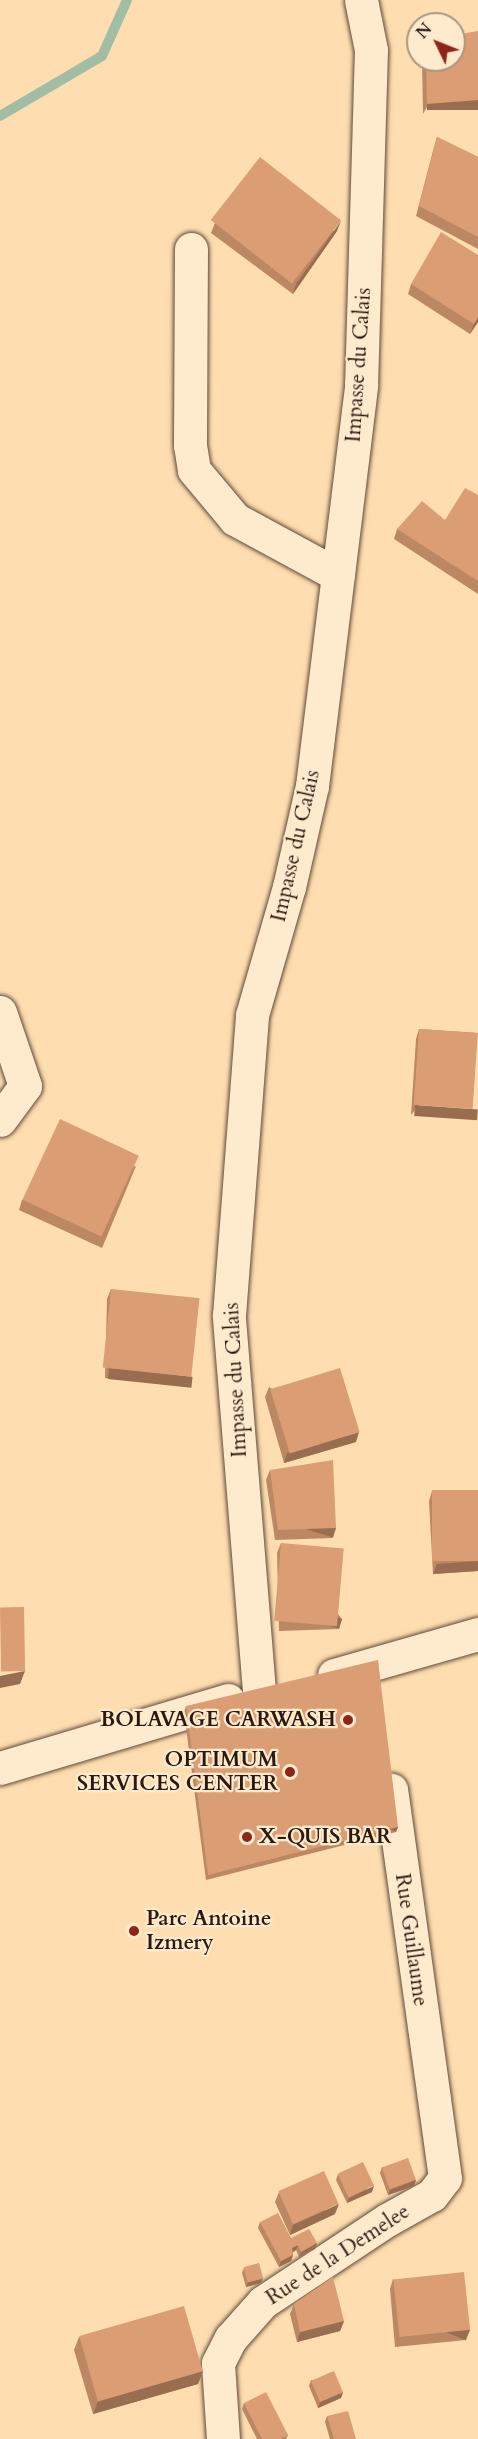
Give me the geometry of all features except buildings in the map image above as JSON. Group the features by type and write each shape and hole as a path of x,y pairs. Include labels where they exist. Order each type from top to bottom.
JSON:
{"street":[{"name":"Impasse du Calais","path":"259,1691 229,1315 252,1015 289,887 312,786 361,386 371,50 362,0"},
{"path":"191,249 190,445 194,470 235,519 338,575"},
{"path":"0,1012 26,1086 0,1120"},
{"path":"0,1768 259,1691 376,1666 478,1634"},
{"path":"376,1666 380,1699"},
{"name":"Rue Guillaume","path":"387,1755 445,2178"},
{"name":"Rue de la Demelee","path":"223,2439 218,2363 231,2338 263,2302 387,2220 432,2195 445,2178"}],"waterway":[{"path":"0,116 102,56 127,0"}],"place":[{"name":"BOLAVAGE CARWASH","path":"348,1720"},
{"name":"OPTIMUM SERVICES CENTER","path":"290,1772"},
{"name":"X-QUIS BAR","path":"247,1837"},
{"name":"Parc Antoine Izmery","path":"134,1931"}]}
